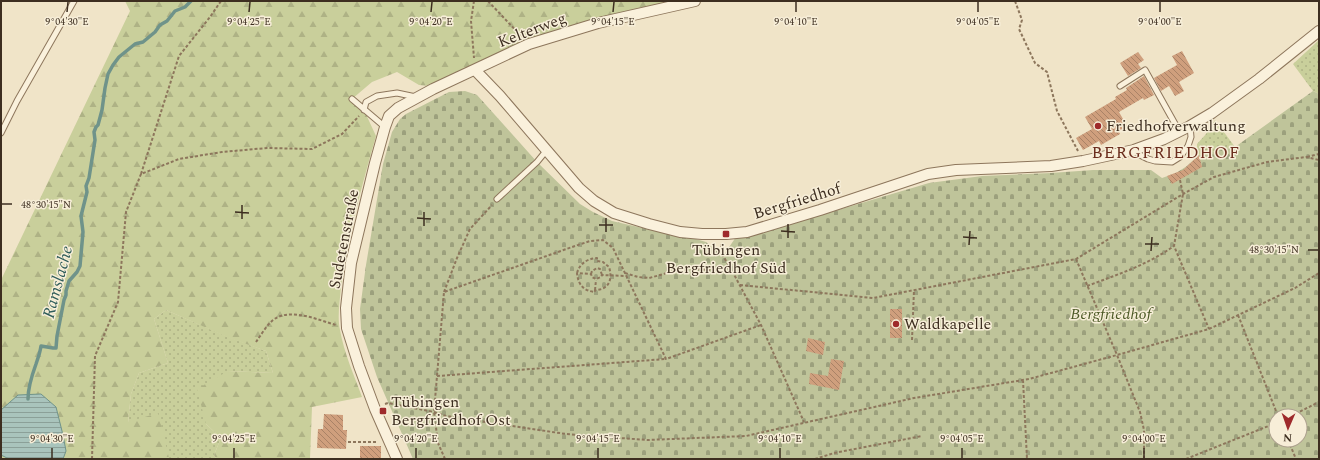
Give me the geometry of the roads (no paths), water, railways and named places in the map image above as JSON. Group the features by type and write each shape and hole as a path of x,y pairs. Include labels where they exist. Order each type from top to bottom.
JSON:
{"street":[{"name":"Kelterweg","path":"475,70 529,44 598,23 695,1"},
{"name":"Bergfriedhof","path":"475,70 500,96 579,188 594,201 614,213 649,224 680,232 720,235 747,232 820,210 928,174 956,170 1051,166 1134,150 1164,139 1212,113 1259,79 1319,31"},
{"name":"Sudetenstraße","path":"397,459 375,409 347,328 346,308 351,263 375,162 385,127 390,116 398,108 475,70"}],"lane":[{"path":"1,134 17,100 74,1"},
{"path":"1120,86 1145,70 1179,131"},
{"path":"364,110 366,102 376,96 398,92 417,98"},
{"path":"352,99 385,127"},
{"path":"1134,150 1148,159 1172,162 1180,157 1188,146 1191,137 1190,126"},
{"path":"497,199 537,162 546,151"}],"water":[{"path":"41,394 56,407 66,451 63,459 9,459 1,455 1,410 18,395"}],"waterway":[{"name":"Ramslache","path":"28,399 30,382 41,346 56,348 66,291 69,281 80,266 83,232 81,216 87,192 86,186 89,178 95,140 94,132 98,125 102,110 108,74 119,57 135,44 143,42 155,32 160,25 167,21 175,11 185,7 191,1"}],"place":[{"name":"Friedhofverwaltung","path":"1098,126"},
{"name":"Tübingen Bergfriedhof Süd","path":"726,234"},
{"name":"Waldkapelle","path":"896,324"},
{"name":"Tübingen Bergfriedhof Ost","path":"383,411"}],"district":[{"name":"BERGFRIEDHOF","path":"1166,153"}]}
